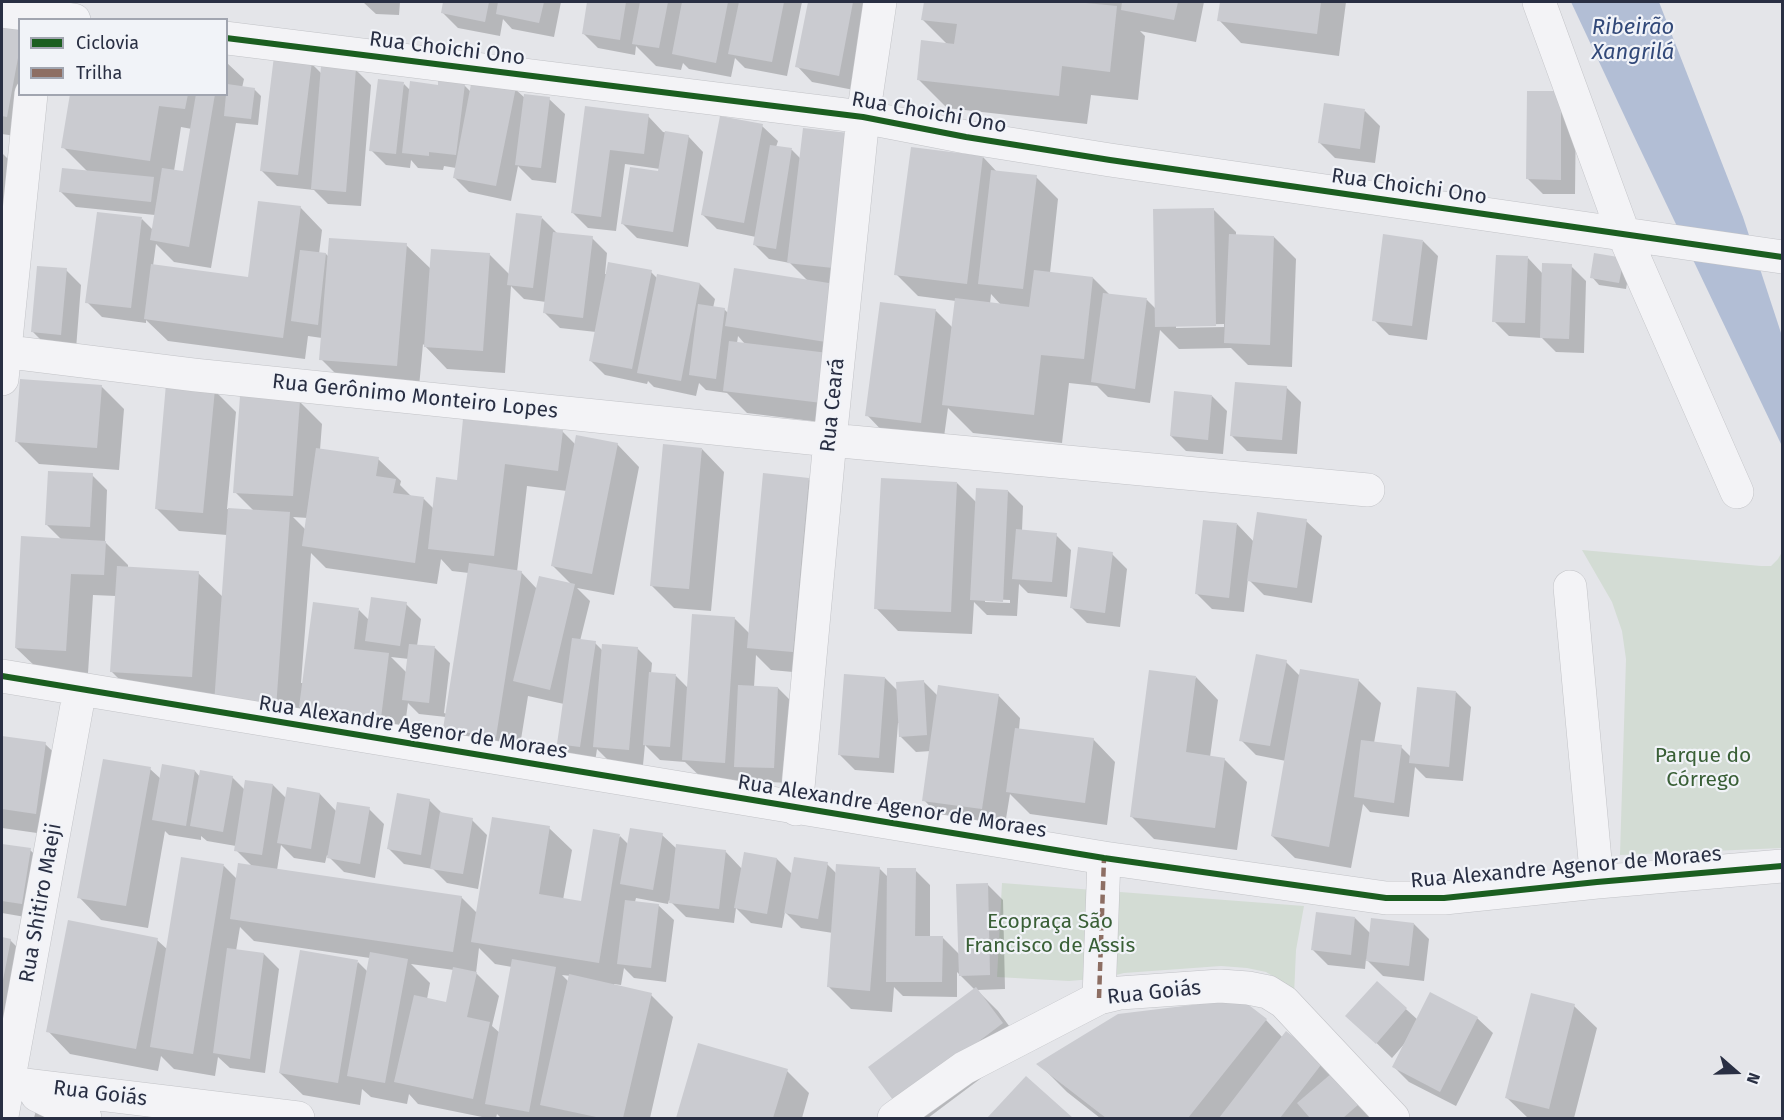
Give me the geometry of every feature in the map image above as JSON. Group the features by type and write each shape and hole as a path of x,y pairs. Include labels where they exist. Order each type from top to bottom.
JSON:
{"street":[{"name":"Rua Ceará","path":"796,809 863,117 880,2"},
{"path":"1539,2 1624,235 1737,492"},
{"path":"2,11 39,12 65,18"},
{"name":"Rua Choichi Ono","path":"228,38 863,117 966,137 1110,160 1777,256"},
{"path":"2,361 31,96"},
{"name":"Rua Gerônimo Monteiro Lopes","path":"2,361 195,375 830,440 1368,490"},
{"path":"1570,587 1597,882"},
{"name":"Rua Alexandre Agenor de Moraes","path":"2,676 796,809 1104,858 1386,898 1444,898 1782,866"},
{"name":"Rua Shitiro Maeji","path":"2,1116 80,689"},
{"path":"1099,998 1104,858"},
{"name":"Rua Goiás","path":"894,1119 964,1068 1099,998 1120,993 1220,986 1268,992 1284,1002 1393,1119"},
{"path":"8,1083 68,1109 85,1119"},
{"name":"Rua Goiás","path":"8,1083 298,1119"},
{"path":"164,1119 171,1113 187,1109 226,1109"}],"green space":[{"name":"Parque do Córrego","path":"1582,550 1761,566 1771,566 1782,552 1782,848 1620,855 1626,659 1622,631 1612,602"},
{"name":"Ecopraça São Francisco de Assis","path":"1002,883 1304,906 1296,950 1294,995 1282,982 1266,972 1221,966 1124,973 1104,978 1069,981 997,977"}],"water":[{"name":"Ribeirão Xangrilá","path":"1571,2 1659,2 1743,217 1782,336 1782,446 1631,130"}],"building":[{"path":"443,2 489,2 485,22 441,13"},
{"path":"498,2 544,2 539,23 496,14"},
{"path":"587,2 626,2 620,40 582,34"},
{"path":"640,2 668,2 659,48 632,44"},
{"path":"682,2 728,2 716,63 672,54"},
{"path":"739,2 784,2 772,62 728,54"},
{"path":"808,2 853,2 839,76 795,67"},
{"path":"924,2 1075,2 1117,6 1110,72 1062,66 1059,96 917,80 921,40 954,44 957,24 921,20"},
{"path":"1122,2 1178,2 1174,20 1121,10"},
{"path":"1220,2 1321,2 1317,34 1217,21"},
{"path":"2,24 18,27 18,58 7,117 2,116"},
{"path":"274,56 312,61 298,175 260,171"},
{"path":"321,66 356,68 346,192 311,189"},
{"path":"378,79 404,82 396,154 369,151"},
{"path":"472,79 516,87 496,186 453,178"},
{"path":"438,80 465,84 456,155 429,152 429,156 402,153 410,81 438,85"},
{"path":"228,84 255,88 251,119 224,116"},
{"path":"1527,91 1561,91 1561,180 1526,179"},
{"path":"524,94 550,97 541,168 515,165"},
{"path":"70,96 188,96 185,109 159,106 150,161 61,148"},
{"path":"196,96 215,96 189,247 150,240 162,168 183,171"},
{"path":"1324,103 1365,109 1360,149 1318,143"},
{"path":"585,106 649,114 644,154 610,150 601,217 571,213"},
{"path":"720,116 763,124 744,223 701,215"},
{"path":"803,128 849,133 833,268 787,263"},
{"path":"665,131 689,135 673,232 621,224 630,167 658,171"},
{"path":"770,145 792,148 776,249 753,245"},
{"path":"911,147 983,156 967,284 894,275"},
{"path":"62,168 154,177 151,202 59,192"},
{"path":"991,170 1037,175 1023,289 978,284"},
{"path":"258,201 301,206 283,338 144,319 151,264 248,277"},
{"path":"1214,208 1216,326 1155,327 1153,209"},
{"path":"97,212 142,217 131,308 85,303"},
{"path":"516,213 542,216 533,288 507,285"},
{"path":"553,232 593,236 583,318 543,313"},
{"path":"1229,234 1274,236 1270,345 1224,343"},
{"path":"1383,234 1423,240 1412,326 1372,321"},
{"path":"329,238 407,243 397,366 319,360"},
{"path":"431,249 490,253 483,351 424,347"},
{"path":"300,250 326,253 318,325 291,321"},
{"path":"1594,253 1624,258 1619,283 1590,278"},
{"path":"1496,255 1528,256 1525,323 1492,322"},
{"path":"608,262 652,270 632,369 589,361"},
{"path":"1542,263 1572,264 1569,339 1540,338"},
{"path":"37,266 67,268 61,335 31,332"},
{"path":"734,268 835,284 826,342 725,326"},
{"path":"1034,270 1093,277 1084,359 1041,355 1034,415 942,405 955,298 1029,307"},
{"path":"657,274 700,283 681,381 637,373"},
{"path":"1103,293 1147,298 1135,389 1091,382"},
{"path":"880,302 936,309 921,423 865,416"},
{"path":"698,304 725,308 716,379 689,375"},
{"path":"729,341 828,353 822,403 723,391"},
{"path":"20,379 102,385 97,448 15,442"},
{"path":"1235,382 1287,386 1282,440 1230,436"},
{"path":"166,384 215,389 203,513 155,509"},
{"path":"1174,391 1212,395 1208,440 1170,436"},
{"path":"240,396 300,400 293,496 233,493"},
{"path":"463,419 563,430 558,471 505,464 494,556 428,549 436,477 457,480"},
{"path":"576,435 618,443 592,574 551,566"},
{"path":"663,444 702,448 689,589 650,586"},
{"path":"316,448 379,457 376,476 396,479 393,493 424,497 415,563 302,546"},
{"path":"48,471 93,473 90,527 45,525"},
{"path":"763,473 809,478 793,652 747,648"},
{"path":"881,478 957,482 951,612 874,609"},
{"path":"976,488 1008,490 1003,602 970,600"},
{"path":"228,508 290,512 276,708 214,704"},
{"path":"1257,512 1307,519 1297,588 1247,581"},
{"path":"1203,520 1237,523 1229,598 1195,594"},
{"path":"1016,529 1057,533 1052,582 1012,579"},
{"path":"21,536 106,541 104,575 71,574 66,651 15,648"},
{"path":"1078,547 1113,552 1105,613 1070,608"},
{"path":"469,563 522,571 496,737 443,729"},
{"path":"117,566 199,571 192,677 110,672"},
{"path":"539,576 575,584 550,690 513,681"},
{"path":"371,597 407,602 400,646 365,641"},
{"path":"313,602 359,608 354,649 389,653 381,718 299,707"},
{"path":"692,614 735,617 725,763 682,760"},
{"path":"572,638 596,641 580,747 557,744"},
{"path":"409,644 435,646 429,703 402,700"},
{"path":"602,644 638,647 629,750 593,747"},
{"path":"1256,654 1287,660 1270,746 1239,741"},
{"path":"1300,669 1359,679 1329,847 1271,836"},
{"path":"1149,670 1196,676 1186,752 1225,758 1215,828 1130,817"},
{"path":"649,672 676,674 670,747 643,745"},
{"path":"844,674 885,677 879,758 838,755"},
{"path":"924,680 927,735 899,737 896,682"},
{"path":"738,685 778,687 774,768 734,767"},
{"path":"938,685 999,694 982,809 922,801"},
{"path":"1417,687 1456,691 1449,767 1409,763"},
{"path":"1015,728 1094,738 1085,803 1006,792"},
{"path":"2,736 46,742 36,814 2,809"},
{"path":"1361,740 1402,745 1394,803 1354,797"},
{"path":"103,759 151,767 126,906 77,898"},
{"path":"162,764 195,770 186,826 152,820"},
{"path":"200,770 233,776 223,832 190,826"},
{"path":"245,780 273,784 262,855 234,851"},
{"path":"287,787 320,793 311,849 277,843"},
{"path":"397,793 430,799 421,855 387,849"},
{"path":"337,802 370,807 360,864 327,858"},
{"path":"440,812 473,818 463,874 430,869"},
{"path":"492,817 550,826 539,894 581,901 593,829 620,834 599,963 471,942"},
{"path":"630,828 663,833 653,890 620,884"},
{"path":"2,844 31,848 22,904 2,901"},
{"path":"676,844 726,850 719,909 669,903"},
{"path":"744,852 777,858 767,914 734,908"},
{"path":"181,857 224,864 193,1054 150,1047"},
{"path":"794,857 828,862 818,919 784,913"},
{"path":"238,863 462,896 453,952 230,919"},
{"path":"836,864 880,867 870,991 827,987"},
{"path":"887,868 916,868 915,936 943,936 942,982 886,982"},
{"path":"988,883 990,975 959,976 956,884"},
{"path":"625,900 659,904 651,968 617,964"},
{"path":"1316,912 1355,917 1351,955 1311,950"},
{"path":"1371,918 1414,923 1409,966 1366,961"},
{"path":"68,920 158,938 136,1049 46,1032"},
{"path":"2,937 11,939 3,980 2,980"},
{"path":"227,948 264,953 250,1059 213,1053"},
{"path":"300,950 358,960 338,1083 279,1073"},
{"path":"370,952 408,959 385,1083 347,1076"},
{"path":"512,959 556,967 529,1112 485,1104"},
{"path":"453,967 477,972 467,1017 490,1022 473,1099 394,1082 414,995 446,1002"},
{"path":"569,974 652,993 623,1118 601,1118 540,1105"},
{"path":"1377,981 1407,1008 1376,1044 1345,1016"},
{"path":"976,987 1003,1023 896,1104 868,1067"},
{"path":"1430,992 1478,1017 1440,1092 1392,1067"},
{"path":"1531,993 1575,1004 1549,1109 1505,1098"},
{"path":"1241,999 1267,1019 1188,1118 1106,1118 1036,1064 1118,1014"},
{"path":"1286,1031 1324,1061 1280,1118 1219,1118"},
{"path":"698,1043 788,1069 773,1118 676,1118"},
{"path":"1332,1073 1359,1104 1343,1118 1310,1118 1297,1103"},
{"path":"1026,1076 1073,1118 987,1118"}],"marked path":[{"path":"1099,998 1104,858"}],"cycle path":[{"path":"228,38 863,117 966,137 1110,160 1782,257"},
{"path":"2,676 1104,858 1386,898 1444,898 1782,866"}]}
